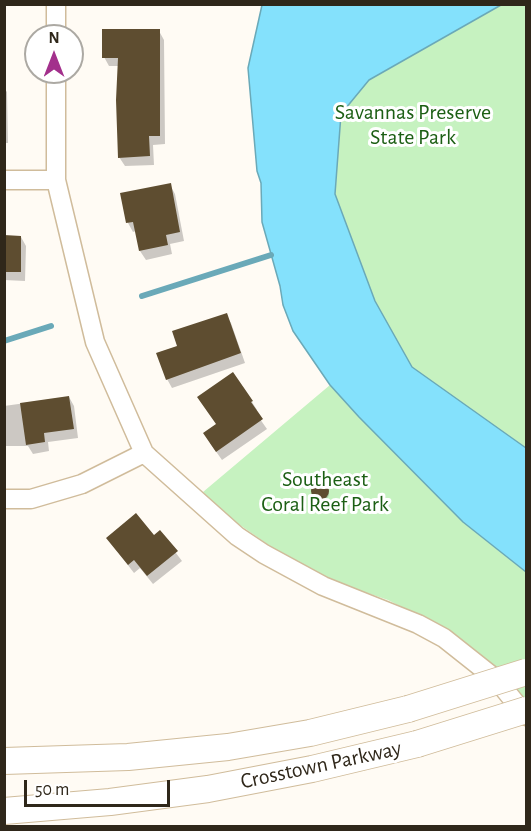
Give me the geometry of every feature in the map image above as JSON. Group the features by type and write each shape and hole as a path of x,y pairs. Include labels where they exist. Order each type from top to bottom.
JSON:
{"main road":[{"name":"Crosstown Parkway","path":"4,761 128,758 228,747 309,733 408,709 526,672"},
{"name":"Crosstown Parkway","path":"4,811 110,802 208,789 312,769 417,744 526,710"}],"street":[{"path":"56,4 56,24"},
{"path":"56,84 56,180 95,342 144,453 237,536 264,554 323,586 418,624 444,638 497,680 526,716"},
{"path":"4,180 56,180"},
{"path":"4,500 31,499 82,484 144,453"}],"green space":[{"name":"Savannas Preserve State Park","path":"352,5 526,5 526,498 322,301"},
{"name":"Southeast Coral Reef Park","path":"330,385 463,522 526,572 526,708 513,690 476,651 444,629 388,600 341,584 296,564 227,516 203,492"}],"water":[{"path":"262,5 501,5 369,80 341,114 335,194 375,301 412,367 526,448 526,572 463,522 359,417 330,385 293,331 283,305 262,222 261,183 257,171 248,68"}],"building":[{"path":"102,29 160,29 160,136 149,136 150,156 118,158 116,100 118,58 102,58"},
{"path":"171,183 180,232 166,235 168,245 139,251 133,222 126,223 120,193"},
{"path":"4,235 21,236 21,272 4,272"},
{"path":"227,313 241,353 166,380 156,353 177,346 172,331"},
{"path":"233,372 263,419 216,452 203,433 216,424 197,397"},
{"path":"69,396 74,429 44,433 45,442 26,445 20,403"},
{"path":"320,482 326,485 329,491 326,497 320,500 314,497 311,491 314,485"},
{"path":"136,513 154,535 160,530 178,551 147,576 134,560 128,565 106,538"}],"waterway":[{"path":"142,296 271,255"},
{"path":"4,341 51,326"}]}
